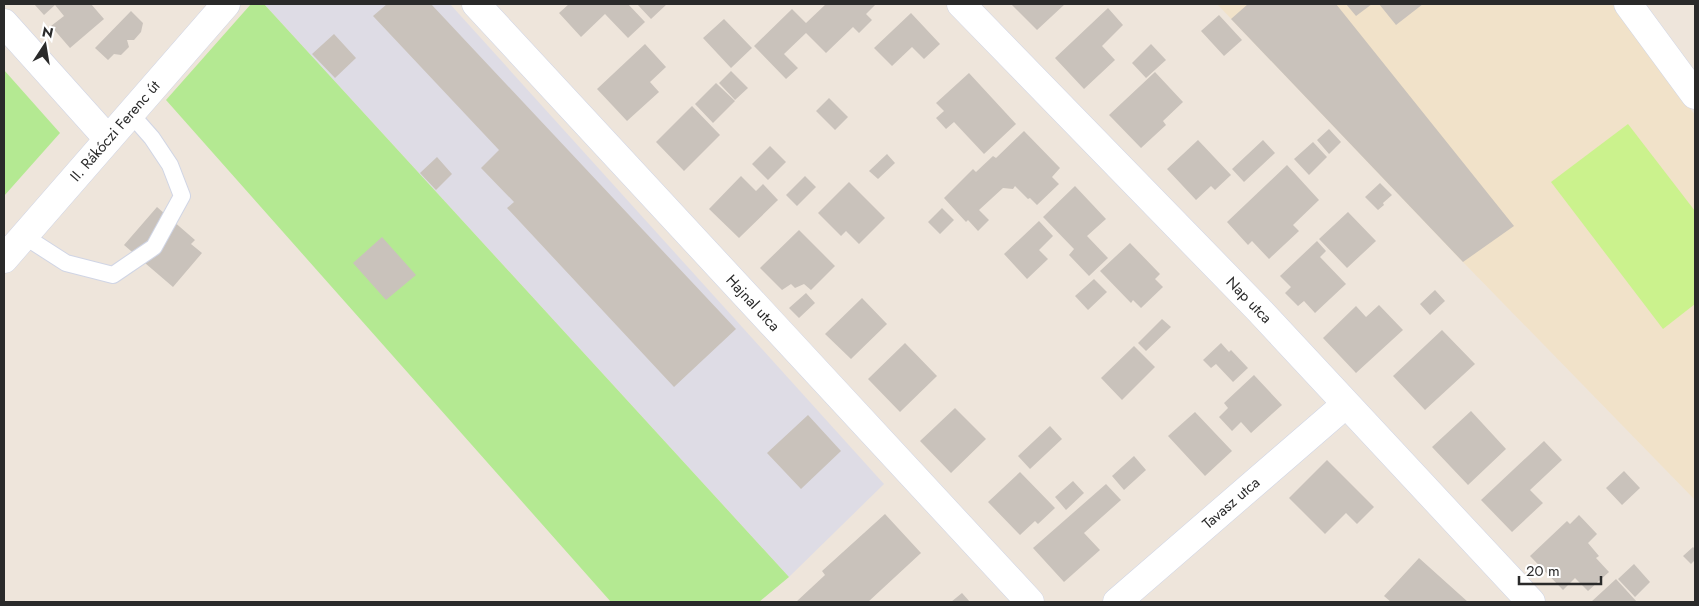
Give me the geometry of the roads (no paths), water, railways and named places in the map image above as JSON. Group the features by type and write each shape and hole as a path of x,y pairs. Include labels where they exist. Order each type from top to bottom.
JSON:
{"street":[{"name":"II. Rákóczi Ferenc út","path":"4,259 226,4"},
{"name":"Hajnal utca","path":"476,4 1030,602"},
{"name":"Nap utca","path":"961,4 1258,309 1531,602"},
{"path":"1628,4 1695,95"},
{"path":"4,23 108,139"},
{"name":"Tavasz utca","path":"1117,602 1346,404"}],"lane":[{"path":"24,236 66,263 113,275 154,246 182,196 170,165 152,138 130,113"}]}
